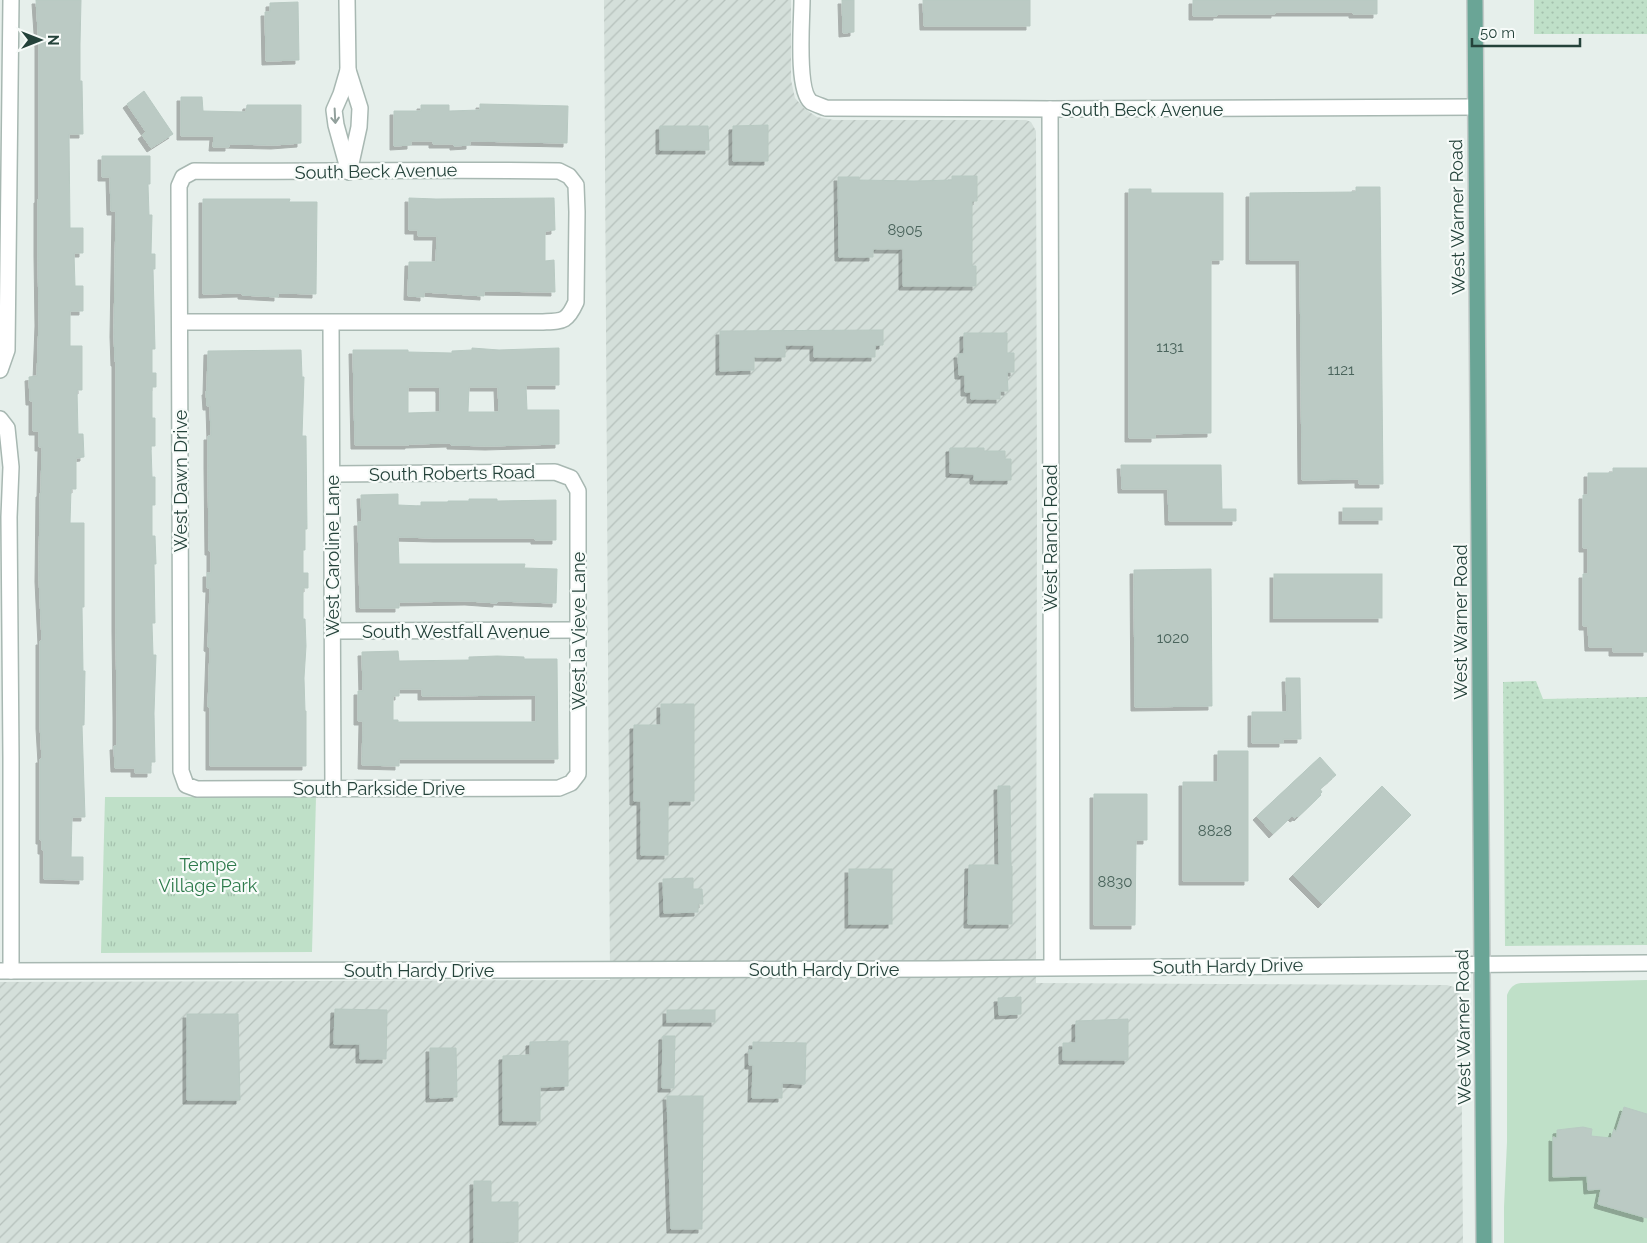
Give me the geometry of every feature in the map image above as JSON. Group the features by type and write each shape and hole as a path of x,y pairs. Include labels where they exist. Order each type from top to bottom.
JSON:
{"main road":[{"name":"West Warner Road","path":"1475,0 1484,1243"}],"street":[{"path":"0,370 7,350 5,94 11,0"},
{"path":"347,0 348,70 360,108 359,127 349,172"},
{"name":"South Beck Avenue","path":"802,0 801,76 804,92 810,101 826,108 1475,107"},
{"path":"348,70 334,110 336,125 349,172"},
{"name":"West Ranch Road","path":"1050,109 1052,967"},
{"name":"South Beck Avenue","path":"183,177 194,171 559,171 569,176 576,186 576,302 570,316 561,321 543,322 331,323"},
{"name":"West Dawn Drive","path":"183,177 179,186 180,771 186,785"},
{"path":"180,322 331,323"},
{"name":"West Caroline Lane","path":"331,323 333,788"},
{"path":"0,419 7,428 11,467 9,517 11,759 5,848 5,971"},
{"name":"South Roberts Road","path":"332,474 555,472 571,478"},
{"name":"West la Vieve Lane","path":"571,478 578,491 579,630 578,774 571,783"},
{"name":"South Westfall Avenue","path":"333,631 579,630"},
{"name":"South Parkside Drive","path":"186,785 197,789 559,788 571,783"},
{"name":"South Hardy Drive","path":"5,971 938,969 1647,963"}],"shaded area":[{"path":"604,0 791,0 791,80 795,98 805,109 817,117 834,120 1026,120 1031,122 1036,131 1036,983 1447,985 1457,988 1461,1001 1463,1243 0,1243 0,982 610,980"}],"green space":[{"path":"1534,0 1647,0 1647,34 1534,34"},
{"path":"1536,681 1543,699 1647,697 1647,945 1505,946 1503,682"},
{"name":"Tempe Village Park","path":"105,797 316,797 312,952 101,953"},
{"path":"1647,980 1647,1243 1504,1243 1507,1142 1507,995 1509,990 1514,985 1521,983"}],"building":[{"path":"36,0 81,0 80,81 82,81 83,134 69,134 70,228 83,228 83,253 74,253 75,286 83,286 83,311 70,311 70,346 82,346 82,390 77,390 78,434 83,434 84,457 76,458 76,489 71,489 70,523 84,523 84,607 82,607 83,671 85,671 84,725 82,725 85,817 72,817 71,857 83,857 83,880 44,879 44,850 42,850 42,840 40,840 40,759 42,759 40,641 42,641 39,578 42,447 39,447 39,431 33,431 33,401 30,401 29,377 37,376 39,322 39,44"},
{"path":"842,0 854,0 854,32 843,33"},
{"path":"923,0 1030,0 1030,26 924,26"},
{"path":"1193,0 1377,0 1377,14 1353,14 1353,12 1275,12 1275,14 1193,16"},
{"path":"298,2 299,60 266,61 265,12 270,12 270,3"},
{"path":"144,91 173,134 151,148 142,135 146,132 127,104"},
{"path":"181,97 202,97 203,111 246,112 247,105 301,105 301,143 275,145 229,144 229,147 213,147 214,136 181,136"},
{"path":"480,104 568,106 567,143 470,141 470,145 454,146 454,144 433,144 433,141 411,141 411,145 394,146 394,111 421,111 421,105 449,105 449,111 480,110"},
{"path":"768,125 768,161 733,161 733,126"},
{"path":"660,126 708,126 709,150 660,150"},
{"path":"102,156 150,156 150,184 148,184 149,215 152,215 151,254 155,254 155,269 153,269 155,349 152,349 152,373 156,373 156,387 152,387 152,418 155,418 155,446 151,446 152,477 155,477 155,505 152,505 152,536 155,536 156,564 154,564 155,623 152,623 153,655 156,655 155,762 151,762 151,773 135,773 135,768 115,768 114,746 117,746 116,362 114,333 116,211 111,211 110,177 102,177"},
{"path":"952,176 977,176 977,201 972,201 972,266 976,266 976,286 903,286 903,249 873,249 873,257 839,257 838,177 859,177 859,180 914,181 952,180"},
{"path":"1356,187 1380,187 1383,484 1359,484 1359,479 1302,480 1300,260 1250,260 1250,193 1356,192"},
{"path":"1129,189 1151,189 1151,193 1223,193 1223,260 1211,260 1211,433 1155,434 1155,438 1129,438"},
{"path":"409,198 554,198 555,230 545,231 545,261 554,260 555,292 484,291 484,296 424,292 424,297 408,296 409,262 436,262 437,236 418,236 418,230 409,230"},
{"path":"203,199 290,199 289,202 317,202 316,294 278,293 278,297 242,295 242,293 203,294"},
{"path":"883,330 883,345 875,345 875,357 814,357 814,345 785,345 785,357 754,357 754,370 720,371 720,331"},
{"path":"964,333 1007,333 1007,353 1014,353 1014,372 1007,372 1008,391 1000,391 1000,399 971,399 971,392 965,392 965,375 959,375 958,354 964,354"},
{"path":"472,348 499,350 559,348 559,385 527,385 526,387 527,410 559,410 559,444 489,446 451,445 451,443 355,445 353,350 408,350 408,352 452,353 452,351 472,350","holes":["408,387 439,387 440,412 408,413","469,387 498,387 499,412 468,412"]},
{"path":"301,350 302,377 304,377 302,436 306,436 307,529 305,529 305,550 303,550 303,573 308,573 308,588 303,588 303,619 305,619 306,646 304,678 306,766 210,766 210,707 208,707 210,648 208,647 210,588 207,588 207,573 211,573 211,551 209,551 208,436 211,436 210,406 207,406 206,391 208,351"},
{"path":"950,448 984,448 984,451 1005,451 1005,459 1011,459 1011,480 974,480 974,474 950,473"},
{"path":"1121,465 1221,465 1222,509 1236,509 1236,521 1169,521 1168,489 1122,489"},
{"path":"1613,468 1647,468 1647,652 1613,652 1613,647 1589,647 1588,626 1583,626 1583,574 1588,574 1588,548 1583,548 1583,495 1588,495 1588,473 1613,473"},
{"path":"398,494 398,505 421,506 421,502 469,501 469,499 497,499 497,501 556,500 556,540 535,540 535,538 398,537 399,564 525,564 524,568 557,569 556,603 497,601 497,603 469,601 399,602 399,608 360,608 358,522 362,522 361,495"},
{"path":"1343,508 1382,508 1382,520 1343,520"},
{"path":"1211,569 1212,706 1135,707 1134,570"},
{"path":"1274,574 1382,574 1382,618 1274,618"},
{"path":"398,651 399,661 469,660 469,657 497,656 524,657 524,659 557,659 558,759 399,759 399,766 362,765 363,721 358,721 358,691 363,691 362,652","holes":["399,689 422,689 422,696 536,695 536,722 398,722 398,720 393,720 393,696 399,696"]},
{"path":"1286,678 1300,678 1301,739 1283,739 1283,743 1252,743 1252,712 1287,712"},
{"path":"661,704 694,704 694,801 668,801 668,855 641,855 641,801 634,801 634,725 661,725"},
{"path":"1218,751 1248,751 1248,881 1183,881 1183,782 1218,782"},
{"path":"1320,757 1336,775 1320,789 1321,795 1298,817 1294,818 1292,816 1273,834 1257,816"},
{"path":"998,786 1010,786 1012,924 968,924 969,865 999,865"},
{"path":"1382,786 1411,815 1322,904 1293,875"},
{"path":"1094,794 1147,794 1147,840 1136,840 1135,925 1094,925"},
{"path":"849,869 892,869 892,924 849,924"},
{"path":"693,878 693,889 702,889 703,904 698,904 698,912 664,913 663,879"},
{"path":"1021,997 1021,1014 999,1015 998,998"},
{"path":"335,1009 387,1010 386,1059 360,1059 360,1044 334,1044"},
{"path":"667,1010 715,1010 715,1022 667,1022"},
{"path":"187,1014 238,1014 240,1100 187,1100"},
{"path":"1128,1019 1128,1060 1063,1060 1063,1043 1076,1043 1076,1021"},
{"path":"663,1036 675,1036 674,1088 662,1088"},
{"path":"568,1041 568,1086 540,1087 540,1121 503,1121 503,1056 530,1055 530,1042"},
{"path":"753,1042 806,1043 805,1084 782,1083 782,1098 752,1098 753,1065 749,1065 749,1050 753,1050"},
{"path":"430,1048 456,1048 457,1097 430,1098"},
{"path":"667,1096 703,1096 702,1229 671,1229"},
{"path":"1624,1107 1647,1114 1647,1218 1598,1204 1601,1189 1588,1190 1587,1176 1553,1177 1553,1137 1557,1138 1557,1130 1583,1127 1592,1129 1591,1136 1611,1138 1614,1129 1616,1132"},
{"path":"474,1181 491,1181 491,1202 518,1202 518,1242 474,1243"}]}
